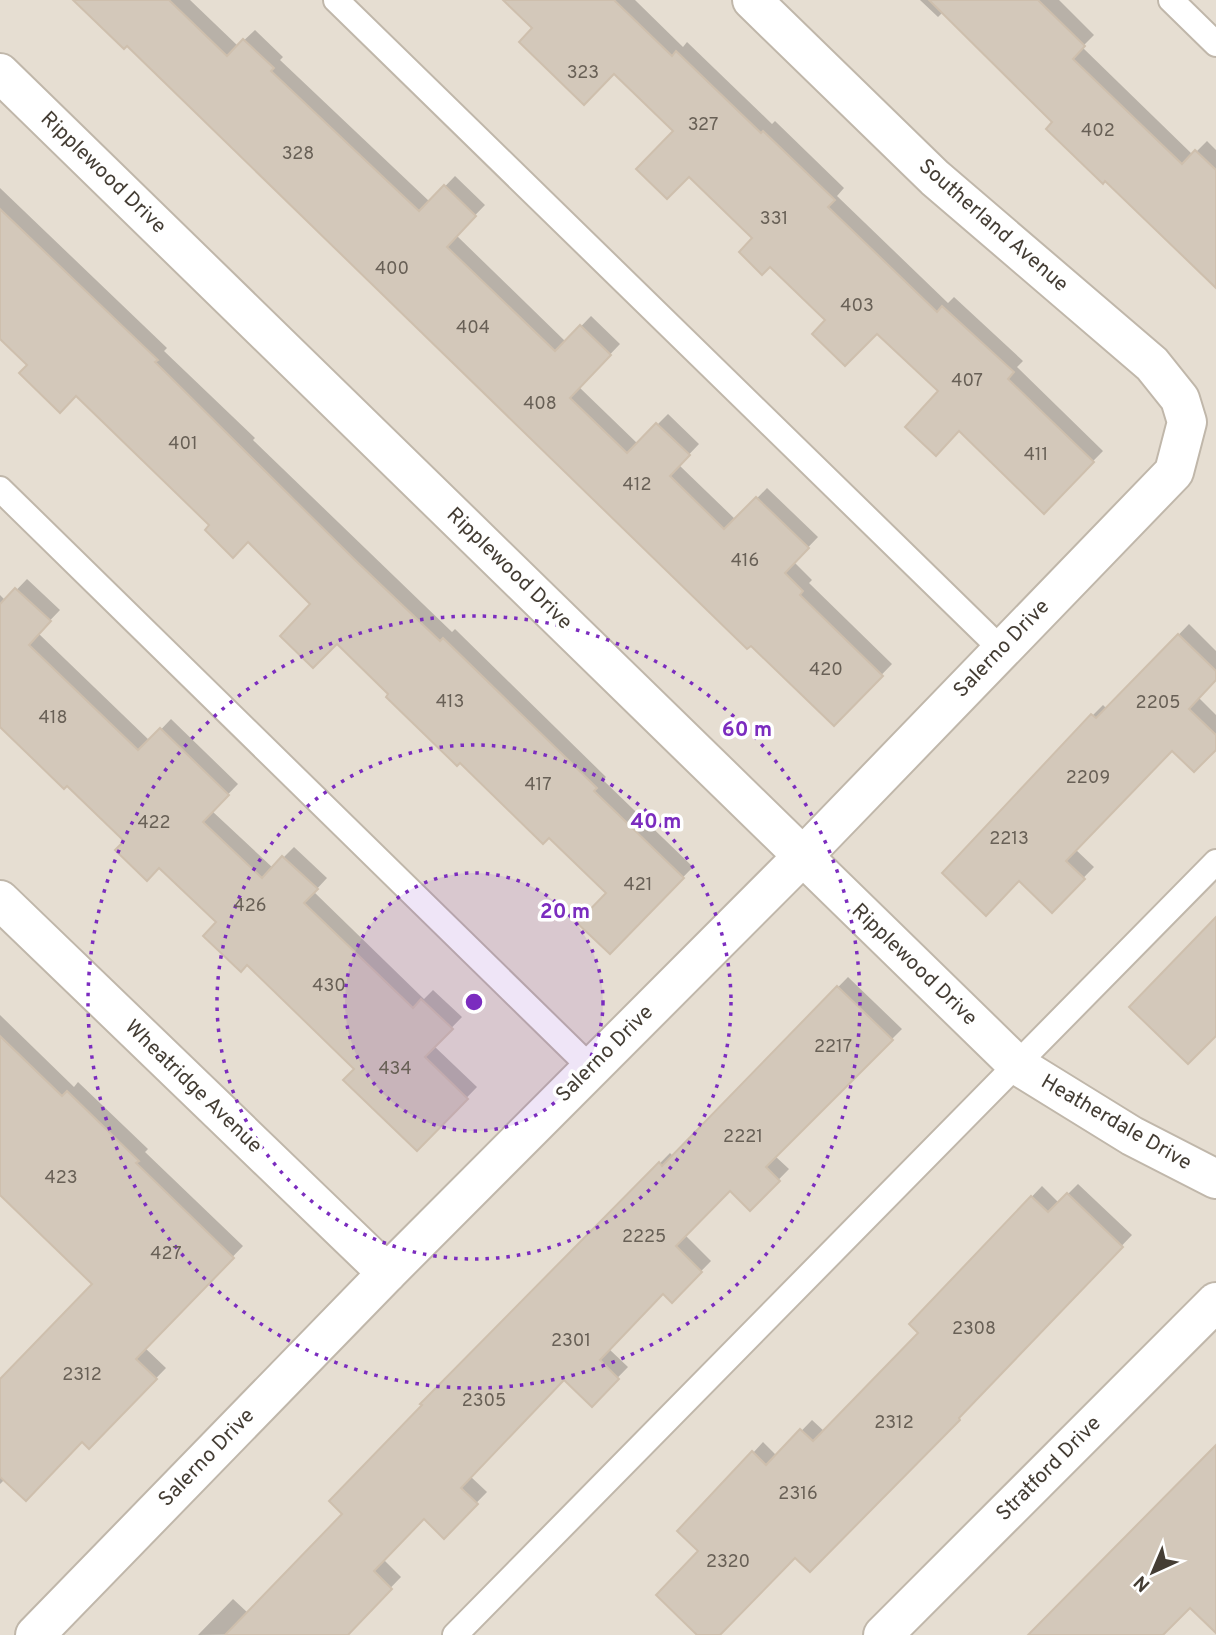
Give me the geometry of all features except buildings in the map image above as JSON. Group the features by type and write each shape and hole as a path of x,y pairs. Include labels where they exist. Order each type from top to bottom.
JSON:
{"street":[{"name":"Southerland Avenue","path":"752,0 935,178 1152,364 1180,399 1187,422 1174,472"},
{"name":"Ripplewood Drive","path":"0,73 1017,1065"},
{"name":"Salerno Drive","path":"35,1635 387,1273 803,856 1174,472"},
{"name":"Wheatridge Avenue","path":"0,900 387,1273"},
{"name":"Heatherdale Drive","path":"1017,1065 1132,1136 1216,1180"},
{"name":"Stratford Drive","path":"883,1635 1216,1302"}],"lane":[{"path":"336,0 1002,650"},
{"path":"1171,0 1216,44"},
{"path":"0,489 591,1068"},
{"path":"455,1635 1216,862"}],"shaded area":[{"path":"0,0 1216,0 1216,1635 0,1635"}]}
